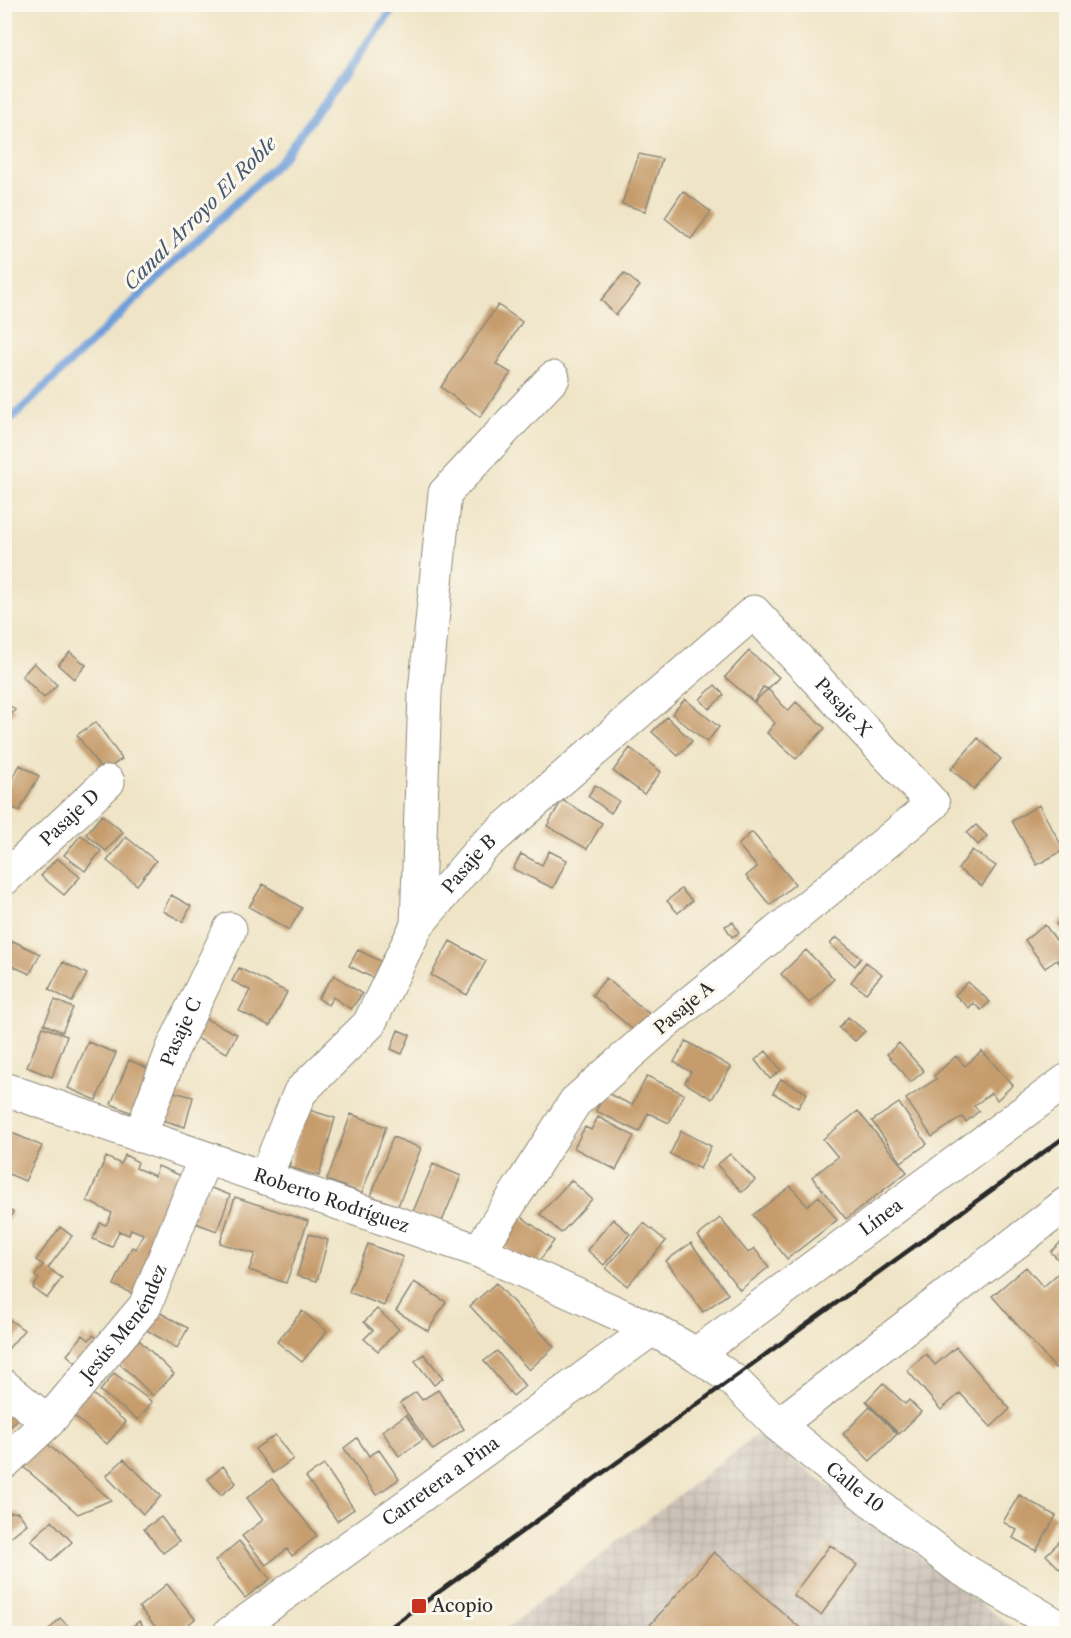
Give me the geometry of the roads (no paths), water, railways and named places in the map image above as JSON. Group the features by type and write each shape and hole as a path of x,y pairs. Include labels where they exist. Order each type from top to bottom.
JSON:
{"street":[{"path":"417,925 424,692 445,493 553,378"},
{"name":"Pasaje B","path":"265,1178 300,1092 369,1024 417,925 482,848 754,612"},
{"name":"Pasaje X","path":"754,612 933,804"},
{"name":"Pasaje D","path":"4,879 108,782"},
{"name":"Pasaje A","path":"479,1251 576,1102 659,1028 933,804"},
{"name":"Pasaje C","path":"140,1136 173,1048 230,929"},
{"name":"Línea","path":"696,1354 1066,1081"},
{"name":"Roberto Rodríguez","path":"4,1089 479,1251 652,1329"},
{"name":"Jesús Menéndez","path":"4,1463 48,1422 145,1306 205,1158"},
{"path":"778,1425 1066,1204"},
{"name":"Calle 10","path":"652,1329 696,1354 733,1380 778,1425 864,1495 960,1568 1066,1631"},
{"name":"Carretera a Pina","path":"229,1634 652,1329"},
{"path":"4,1386 48,1422"}],"waterway":[{"name":"Canal Arroyo El Roble","path":"4,426 282,159 397,4"}],"railway":[{"path":"381,1634 1066,1136"}],"place":[{"name":"Acopio","path":"419,1606"}]}
